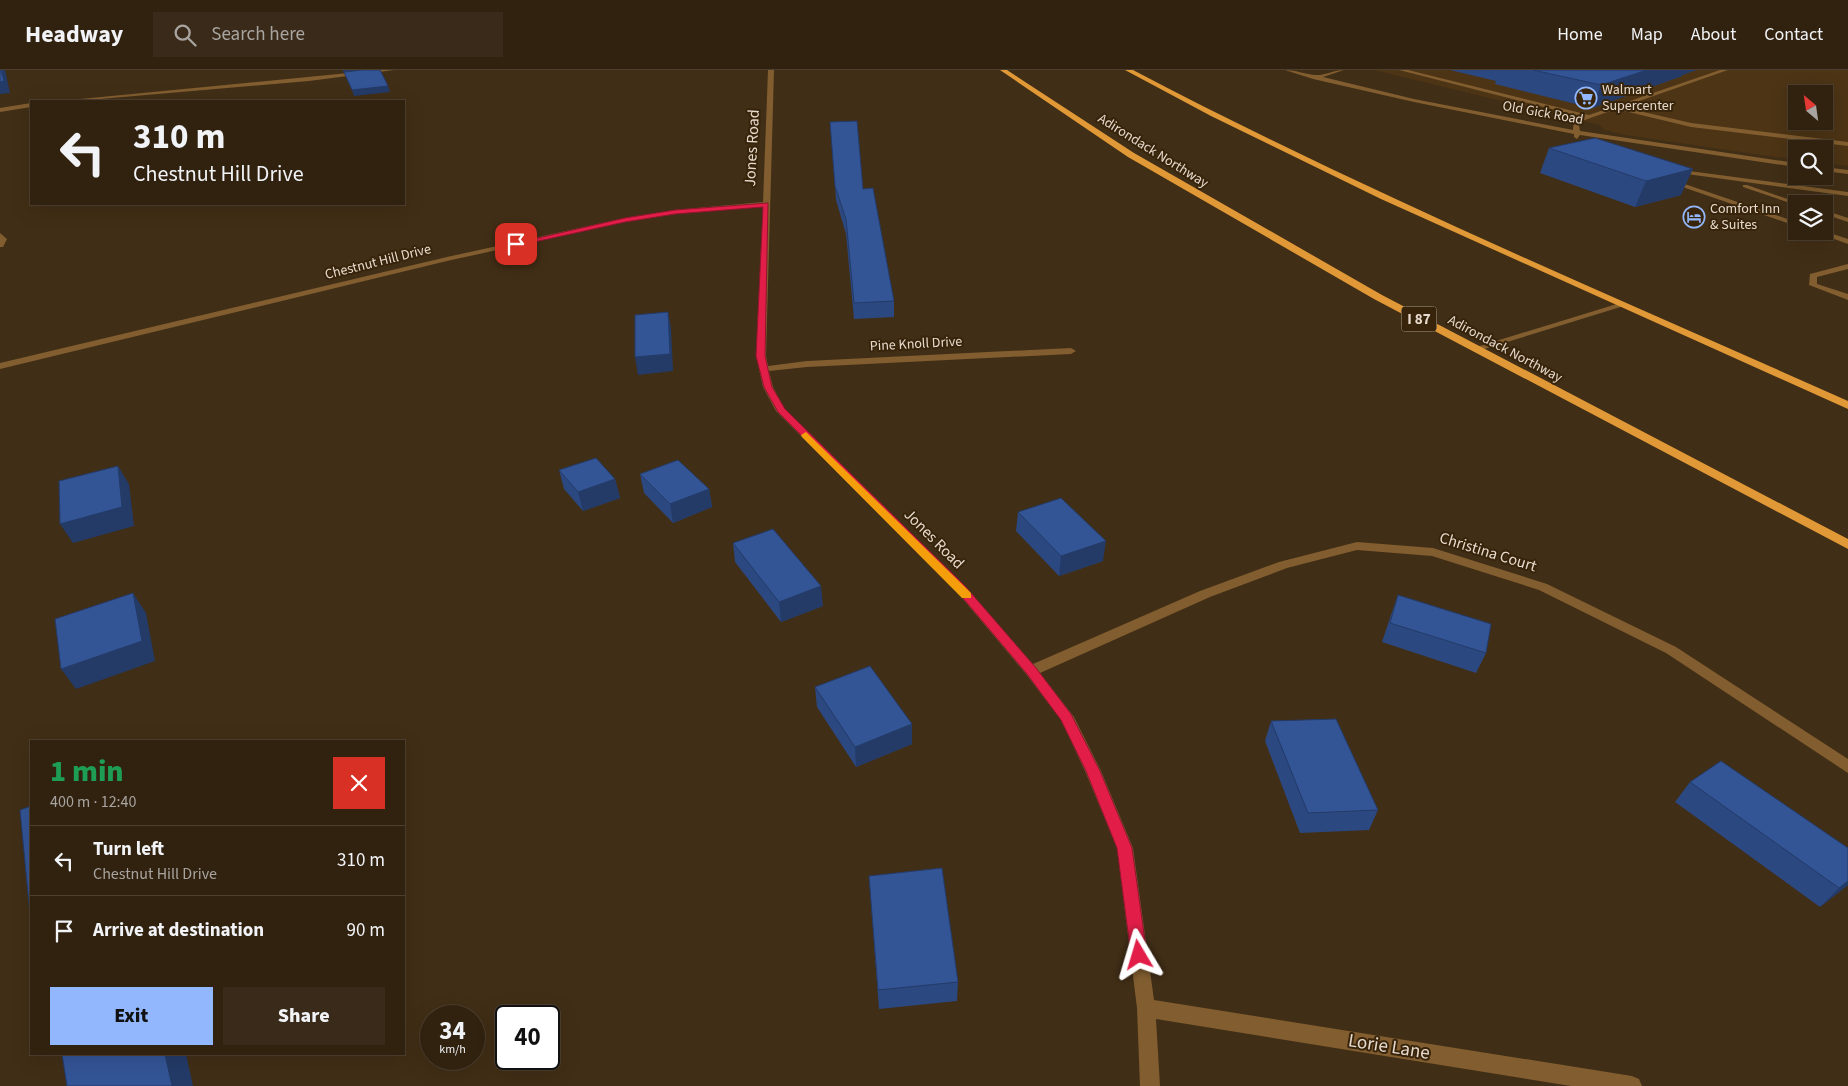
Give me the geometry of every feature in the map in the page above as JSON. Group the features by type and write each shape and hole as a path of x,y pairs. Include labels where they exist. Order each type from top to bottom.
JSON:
{"highway":[{"name":"Adirondack Northway","path":"1003,70 1170,179 1378,297 1475,350 1848,545"},
{"path":"1128,70 1213,114 1384,197 1848,405"}],"street":[{"path":"73,100 318,80 391,70"},
{"name":"Jones Road","path":"771,70 761,356 768,387 781,410 961,589 1032,671 1067,717 1093,771 1125,848 1146,1008 1150,1086"},
{"name":"Old Gick Road","path":"1288,70 1315,78 1444,107 1575,132 1788,164"},
{"path":"1315,78 1341,70"},
{"path":"1402,70 1590,117"},
{"path":"1580,145 1575,132 1576,125 1580,120 1725,70"},
{"path":"0,110 30,105"},
{"path":"1616,108 1691,125 1848,144"},
{"path":"1670,170 1848,194"},
{"path":"1833,170 1848,172"},
{"path":"1714,176 1788,200"},
{"path":"1659,177 1788,221"},
{"path":"1822,191 1848,199"},
{"name":"Chestnut Hill Drive","path":"0,366 447,259 625,220 675,212 766,204"},
{"path":"1833,215 1848,220"},
{"path":"0,235 3,239 0,245"},
{"path":"1833,237 1848,242"},
{"path":"1848,266 1813,276 1812,285 1848,297"},
{"path":"1475,350 1623,305"},
{"name":"Pine Knoll Drive","path":"764,369 808,364 1071,351"},
{"name":"Christina Court","path":"1032,671 1204,594 1283,565 1357,546 1433,552 1543,587 1671,650 1848,767"},
{"name":"Lorie Lane","path":"1146,1008 1632,1086"}],"shaded area":[{"path":"1374,70 1848,70 1848,166 1833,164 1833,140 1788,140 1788,159 1625,135 1604,130 1600,125"}],"building":[{"path":"0,70 4,81 0,82"},
{"path":"380,70 388,86 352,90 344,72"},
{"path":"1533,70 1647,70 1601,85"},
{"path":"857,121 863,189 873,188 894,301 854,303 846,219 835,186 830,122"},
{"path":"1595,138 1693,169 1646,181 1549,148"},
{"path":"668,312 670,354 635,357 635,315"},
{"path":"596,458 615,479 578,492 559,470"},
{"path":"678,460 709,489 670,504 640,474"},
{"path":"118,466 122,507 60,524 59,481"},
{"path":"1061,498 1106,541 1061,556 1018,512"},
{"path":"773,529 821,586 779,602 733,543"},
{"path":"133,593 142,641 61,669 55,619"},
{"path":"1398,595 1491,624 1486,653 1390,623"},
{"path":"870,666 912,724 855,747 815,687"},
{"path":"1336,719 1378,810 1308,813 1271,721"},
{"path":"1721,761 1848,848 1848,881 1839,888 1690,782"},
{"path":"30,806 30,915 20,810"},
{"path":"942,868 958,982 878,990 869,876"},
{"path":"62,1055 165,1055 172,1086 67,1086"}],"slow traffic":[{"path":"806,435 966,595"}],"place":[{"name":"Walmart Supercenter","path":"1586,98"},
{"name":"Comfort Inn & Suites","path":"1694,217"}],"route":[{"path":"516,244 625,220 675,212 766,204 761,356 768,387 781,410 961,589 1032,671 1067,717 1093,771 1125,848 1139,955"}]}
